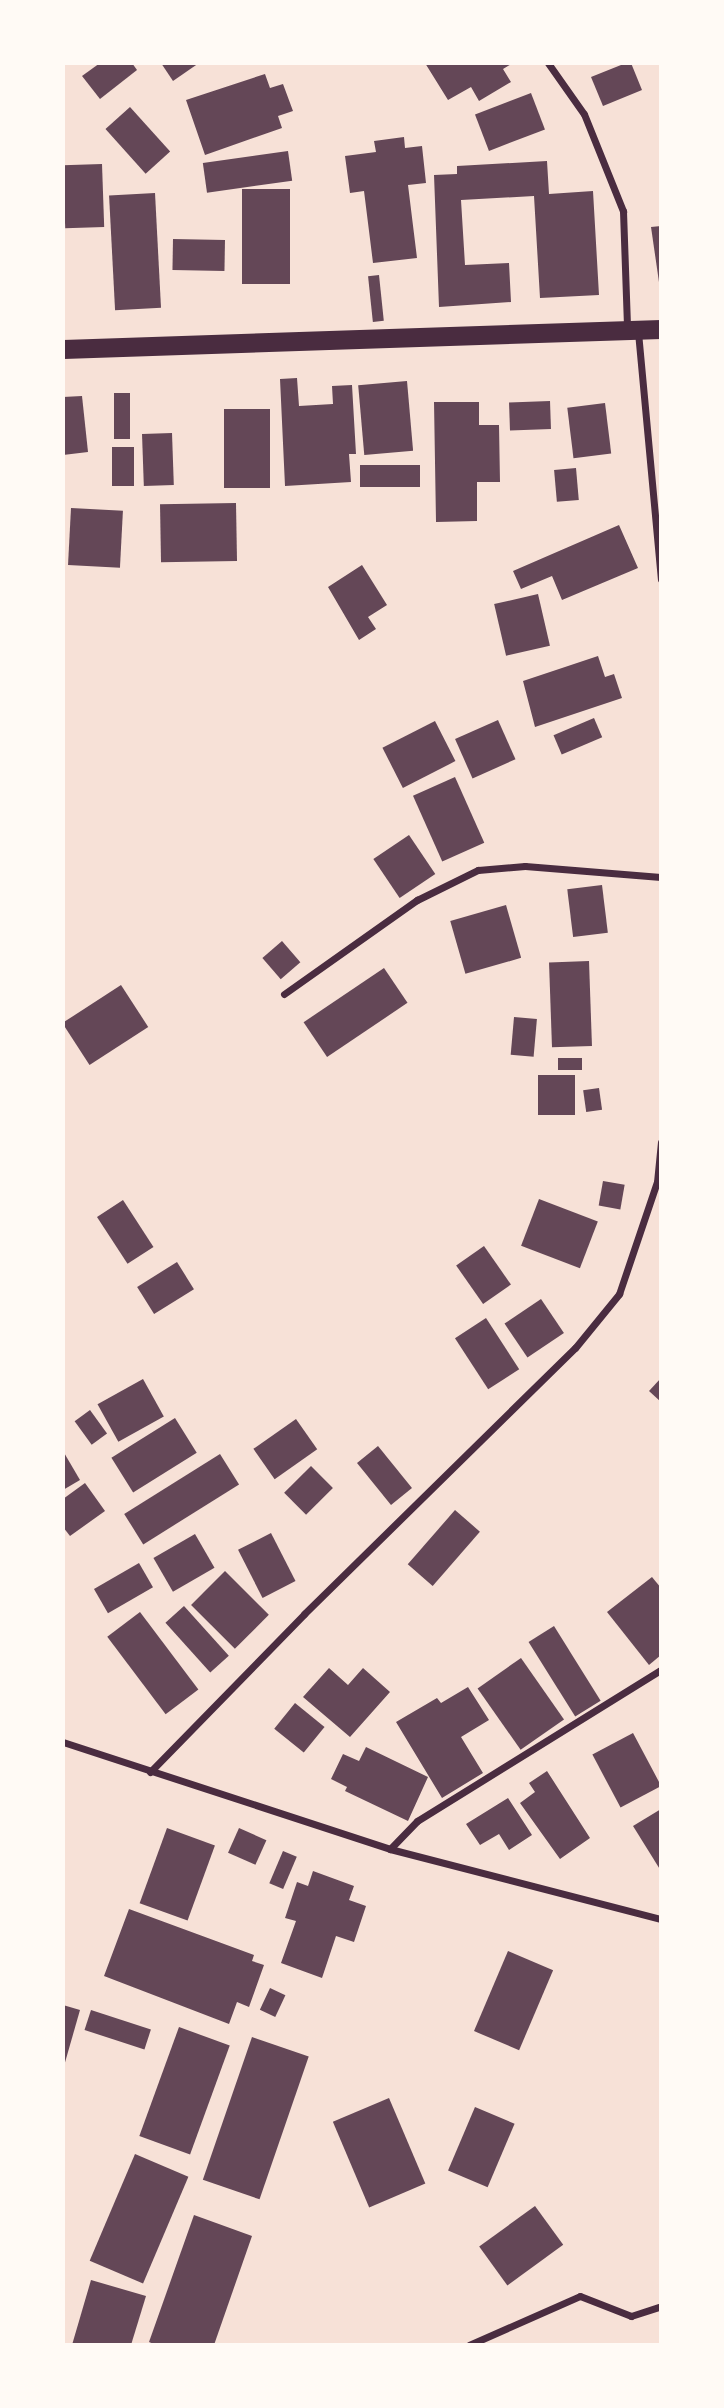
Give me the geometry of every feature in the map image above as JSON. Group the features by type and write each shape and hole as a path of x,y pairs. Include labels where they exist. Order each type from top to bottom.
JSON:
{"highway":[{"path":"63,349 661,329"}],"street":[{"path":"548,63 584,114 623,211 632,329 661,579"},
{"path":"284,994 417,900 478,870 525,866 661,877"},
{"path":"150,1772 593,1326 619,1294 640,1241 657,1182 661,1142"},
{"path":"390,1849 417,1821 661,1670"},
{"path":"63,1742 390,1849 661,1919"},
{"path":"469,2345 580,2296 631,2316 661,2306"}],"building":[{"path":"100,63 132,63 137,70 100,99 82,76"},
{"path":"161,63 199,63 173,81"},
{"path":"425,63 513,63 503,69 511,82 479,101 471,87 448,100"},
{"path":"631,63 642,90 603,106 591,77"},
{"path":"265,74 270,88 283,84 293,111 278,116 282,128 205,155 186,100"},
{"path":"531,93 545,129 489,151 475,115"},
{"path":"130,107 170,152 146,174 105,129"},
{"path":"404,137 405,148 422,146 426,183 408,185 417,258 373,263 364,191 350,193 345,156 376,152 374,141"},
{"path":"288,151 292,181 207,193 203,163"},
{"path":"547,161 549,194 593,191 599,295 540,298 534,196 461,200 465,265 509,263 511,302 439,307 434,175 457,174 457,166"},
{"path":"102,164 104,227 65,228 63,165"},
{"path":"242,189 290,189 290,284 242,284"},
{"path":"155,193 161,308 115,310 109,195"},
{"path":"661,226 661,282 659,282 651,227"},
{"path":"173,239 225,240 224,271 172,270"},
{"path":"379,275 384,321 373,322 368,276"},
{"path":"297,378 299,406 333,404 332,386 352,385 356,454 349,454 351,482 285,486 280,379"},
{"path":"407,381 413,451 364,455 358,385"},
{"path":"114,393 130,393 130,439 114,439"},
{"path":"82,396 88,452 63,455 63,397"},
{"path":"550,401 551,429 510,430 509,402"},
{"path":"434,402 479,402 479,425 499,425 500,482 477,482 477,521 436,522"},
{"path":"605,403 611,454 573,458 567,408"},
{"path":"224,409 270,409 270,488 224,488"},
{"path":"172,433 174,485 144,486 142,434"},
{"path":"112,447 134,447 134,486 112,486"},
{"path":"360,465 420,465 420,487 360,487"},
{"path":"576,468 579,500 557,502 554,470"},
{"path":"236,503 237,561 161,562 160,504"},
{"path":"71,508 123,511 120,568 68,565"},
{"path":"619,525 638,568 562,600 552,576 521,589 513,571"},
{"path":"362,565 387,605 368,617 376,629 359,640 328,587"},
{"path":"538,594 550,646 506,656 494,604"},
{"path":"598,656 605,677 614,674 622,698 535,727 523,681"},
{"path":"594,718 602,737 562,755 553,735"},
{"path":"498,720 515,759 473,778 455,739"},
{"path":"435,721 455,761 403,788 382,748"},
{"path":"455,777 484,843 442,861 413,796"},
{"path":"409,835 435,874 400,898 373,859"},
{"path":"602,885 608,933 573,937 567,889"},
{"path":"506,905 521,958 465,974 450,921"},
{"path":"282,941 300,962 281,979 262,958"},
{"path":"589,961 592,1046 552,1047 549,962"},
{"path":"384,968 407,1003 327,1057 304,1022"},
{"path":"121,985 148,1027 90,1065 63,1023"},
{"path":"514,1017 537,1019 534,1057 511,1055"},
{"path":"558,1058 582,1058 582,1070 558,1070"},
{"path":"538,1075 575,1075 575,1115 538,1115"},
{"path":"599,1088 602,1110 586,1112 583,1090"},
{"path":"603,1181 625,1185 620,1209 599,1206"},
{"path":"539,1199 598,1222 580,1268 521,1246"},
{"path":"123,1200 153,1247 128,1264 97,1217"},
{"path":"484,1246 511,1285 483,1304 456,1266"},
{"path":"177,1262 194,1289 154,1314 137,1287"},
{"path":"541,1299 564,1333 527,1358 505,1324"},
{"path":"486,1318 519,1369 488,1389 455,1338"},
{"path":"661,1378 661,1402 649,1391"},
{"path":"143,1379 164,1417 118,1442 98,1404"},
{"path":"90,1410 107,1433 92,1445 75,1421"},
{"path":"175,1418 197,1453 133,1493 111,1458"},
{"path":"296,1419 317,1449 275,1479 253,1449"},
{"path":"378,1446 412,1488 391,1505 357,1463"},
{"path":"63,1451 80,1480 63,1490"},
{"path":"220,1454 239,1485 143,1544 124,1514"},
{"path":"311,1466 333,1488 306,1515 284,1493"},
{"path":"85,1483 105,1511 70,1536 63,1527 63,1499"},
{"path":"455,1510 480,1532 433,1586 408,1564"},
{"path":"271,1533 296,1581 263,1598 238,1550"},
{"path":"195,1534 214,1568 173,1592 153,1558"},
{"path":"139,1563 153,1587 108,1613 94,1589"},
{"path":"225,1571 269,1615 235,1649 191,1605"},
{"path":"652,1577 661,1588 661,1655 649,1665 607,1612"},
{"path":"184,1606 229,1656 210,1673 165,1623"},
{"path":"140,1612 198,1689 166,1714 107,1637"},
{"path":"554,1626 601,1701 575,1717 529,1642"},
{"path":"521,1658 564,1719 521,1750 478,1688"},
{"path":"329,1668 348,1685 363,1668 390,1692 350,1737 303,1697"},
{"path":"468,1687 489,1720 461,1737 483,1773 442,1798 396,1722 437,1698 441,1703"},
{"path":"295,1703 325,1727 304,1753 274,1729"},
{"path":"633,1733 661,1786 621,1808 592,1755"},
{"path":"366,1747 428,1777 408,1821 345,1791 347,1787 331,1779 343,1754 359,1761"},
{"path":"547,1771 590,1838 560,1859 520,1803 535,1792 529,1783"},
{"path":"508,1798 532,1835 509,1850 499,1834 480,1845 466,1824"},
{"path":"661,1809 661,1871 633,1826"},
{"path":"167,1828 215,1845 188,1921 140,1903"},
{"path":"239,1828 266,1840 255,1865 228,1853"},
{"path":"283,1851 297,1857 283,1889 269,1883"},
{"path":"313,1871 354,1886 349,1900 366,1906 354,1942 336,1936 322,1978 281,1963 296,1921 285,1918 297,1882 308,1886"},
{"path":"129,1909 254,1955 252,1961 264,1965 249,2007 237,2002 229,2024 104,1976"},
{"path":"508,1951 553,1970 519,2050 474,2031"},
{"path":"270,1988 285,1995 275,2017 260,2010"},
{"path":"63,2005 80,2010 64,2066 63,2066"},
{"path":"91,2010 151,2029 144,2049 85,2030"},
{"path":"179,2027 230,2045 190,2154 139,2136"},
{"path":"252,2037 309,2057 260,2199 203,2180"},
{"path":"389,2098 425,2184 369,2207 333,2122"},
{"path":"475,2107 515,2124 488,2187 448,2171"},
{"path":"135,2154 188,2177 143,2283 90,2261"},
{"path":"535,2206 563,2245 507,2285 479,2247"},
{"path":"194,2215 252,2236 214,2345 156,2345 149,2342"},
{"path":"91,2280 146,2296 131,2345 72,2345"}]}
